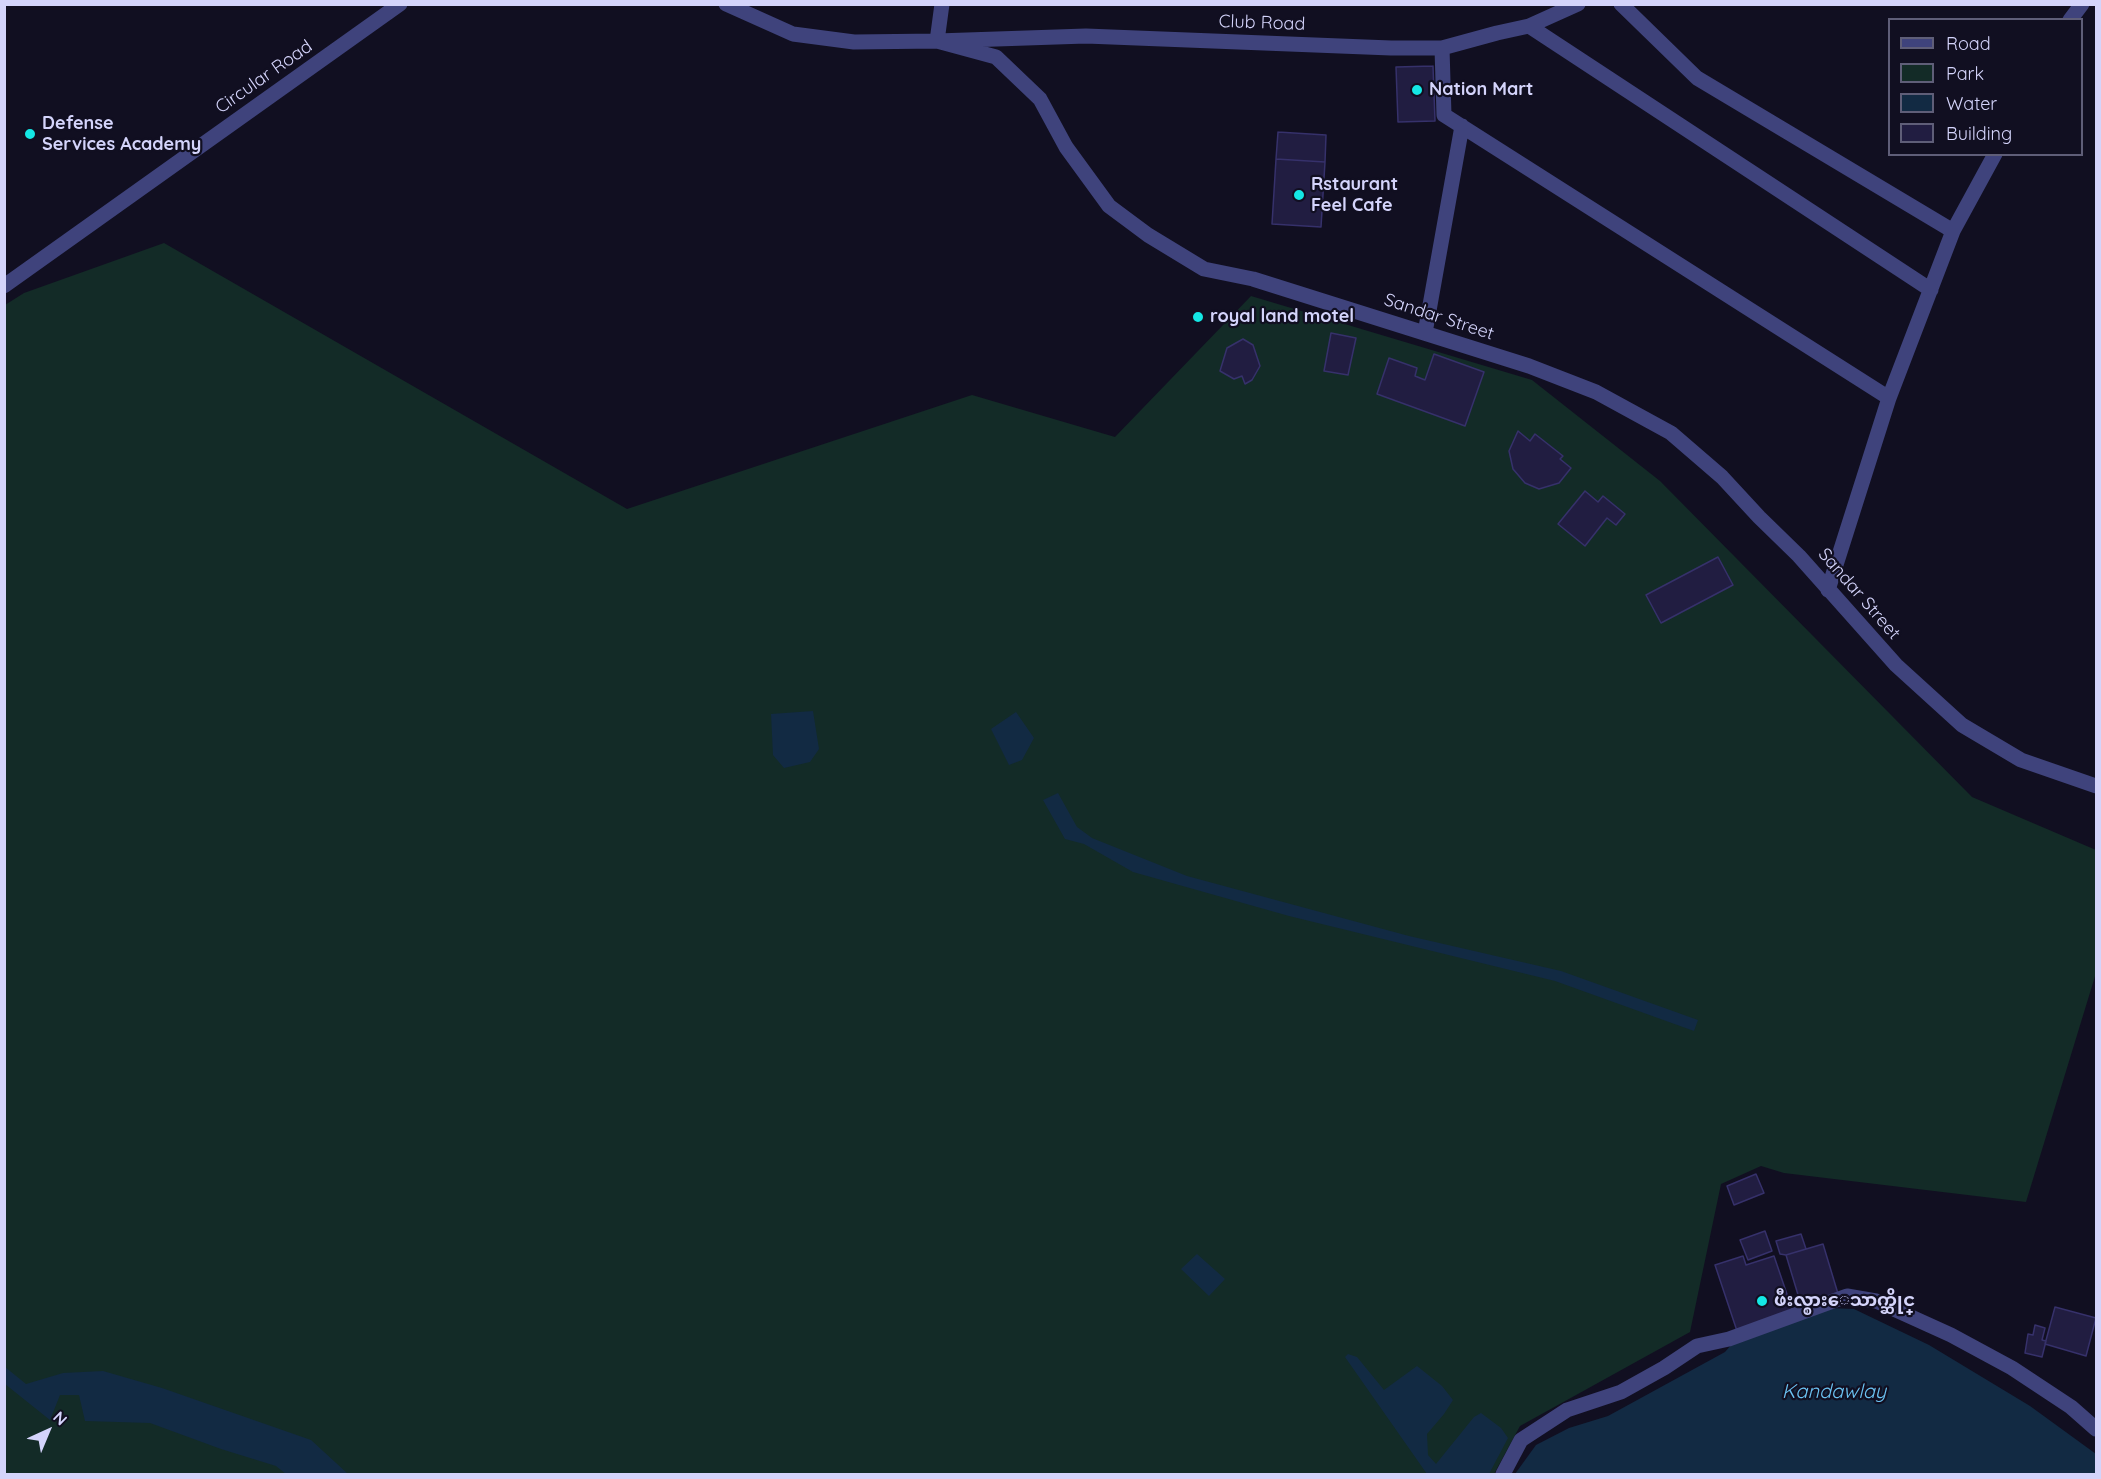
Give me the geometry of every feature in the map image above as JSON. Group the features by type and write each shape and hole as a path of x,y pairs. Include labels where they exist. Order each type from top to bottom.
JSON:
{"street":[{"name":"Circular Road","path":"4,286 400,4"},
{"name":"Sandar Street","path":"726,4 793,34 854,42 937,41 996,57 1040,99 1066,147 1109,206 1148,235 1204,269 1253,279 1528,366 1596,392 1671,433 1722,477 1800,556 1896,665 1962,725 2021,760 2097,786"},
{"path":"937,41 942,4"},
{"name":"Club Road","path":"937,41 1086,36 1442,48 1528,26 1578,4"},
{"path":"1621,4 1697,78 1953,231"},
{"path":"2072,18 2082,4"},
{"path":"1528,26 1931,290"},
{"path":"1442,48 1444,115 1889,398"},
{"path":"1425,333 1462,126"},
{"path":"1828,590 1889,398 1953,231 1994,156"},
{"path":"1503,1474 1521,1440 1567,1410 1621,1392 1697,1346 1729,1339 1847,1296 1876,1301 2012,1368 2071,1407 2097,1430"}],"green space":[{"path":"164,243 627,509 972,395 1115,437 1251,296 1532,380 1660,481 1972,797 2096,850 2096,973 2026,1202 1784,1173 1761,1166 1721,1184 1690,1332 1520,1426 1494,1474 5,1474 5,305 24,293"}],"water":[{"path":"813,711 819,749 810,762 784,768 773,755 771,714"},
{"path":"1016,712 1034,738 1022,760 1009,765 991,729"},
{"path":"1058,793 1077,827 1092,838 1187,876 1409,936 1561,971 1698,1020 1694,1031 1555,981 1289,916 1133,872 1084,844 1065,839 1043,800"},
{"path":"1197,1254 1225,1279 1209,1296 1181,1269"},
{"name":"Kandawlay","path":"1827,1308 1854,1309 1929,1345 2030,1406 2096,1454 2096,1474 1515,1474 1536,1445 1569,1428 1608,1416 1725,1352 1738,1337"},
{"path":"1348,1354 1357,1357 1384,1390 1417,1366 1442,1386 1453,1400 1427,1434 1428,1455 1436,1464 1474,1417 1481,1413 1501,1428 1508,1438 1489,1474 1427,1474 1345,1357"},
{"path":"5,1367 26,1384 63,1373 103,1371 162,1388 311,1440 348,1474 286,1474 276,1466 150,1423 85,1421 79,1395 60,1395 50,1420 5,1384"}],"building":[{"path":"1433,66 1435,121 1398,122 1396,67"},
{"path":"1278,132 1326,135 1325,162 1276,159"},
{"path":"1276,159 1325,162 1321,227 1272,224"},
{"path":"1331,333 1356,338 1348,375 1324,371"},
{"path":"1243,339 1253,345 1260,366 1252,380 1245,384 1242,376 1234,379 1220,371 1227,348"},
{"path":"1434,354 1484,372 1465,426 1377,394 1389,358 1417,368 1415,376 1425,380"},
{"path":"1518,431 1530,441 1535,434 1563,456 1560,459 1571,468 1559,483 1539,489 1525,483 1513,469 1509,451"},
{"path":"1585,491 1598,502 1603,496 1625,514 1616,525 1607,518 1585,546 1558,524"},
{"path":"1718,557 1733,585 1661,623 1646,595"},
{"path":"1756,1174 1764,1193 1734,1205 1727,1186"},
{"path":"1765,1231 1772,1251 1748,1260 1740,1240"},
{"path":"1801,1234 1806,1249 1786,1255 1780,1254 1776,1241"},
{"path":"1823,1244 1839,1297 1802,1308 1786,1255"},
{"path":"1743,1256 1746,1265 1774,1256 1793,1312 1737,1331 1715,1265"},
{"path":"2055,1307 2096,1318 2086,1356 2045,1344"},
{"path":"2035,1325 2045,1328 2042,1340 2046,1341 2042,1357 2025,1353 2028,1334 2033,1335"}],"place":[{"name":"Nation Mart","path":"1417,90"},
{"name":"Defense Services Academy","path":"30,134"},
{"name":"Rstaurant Feel Cafe","path":"1299,195"},
{"name":"royal land motel","path":"1198,317"},
{"name":"ဖီးလ္စားေသာက္ဆိုင္","path":"1762,1301"}]}
